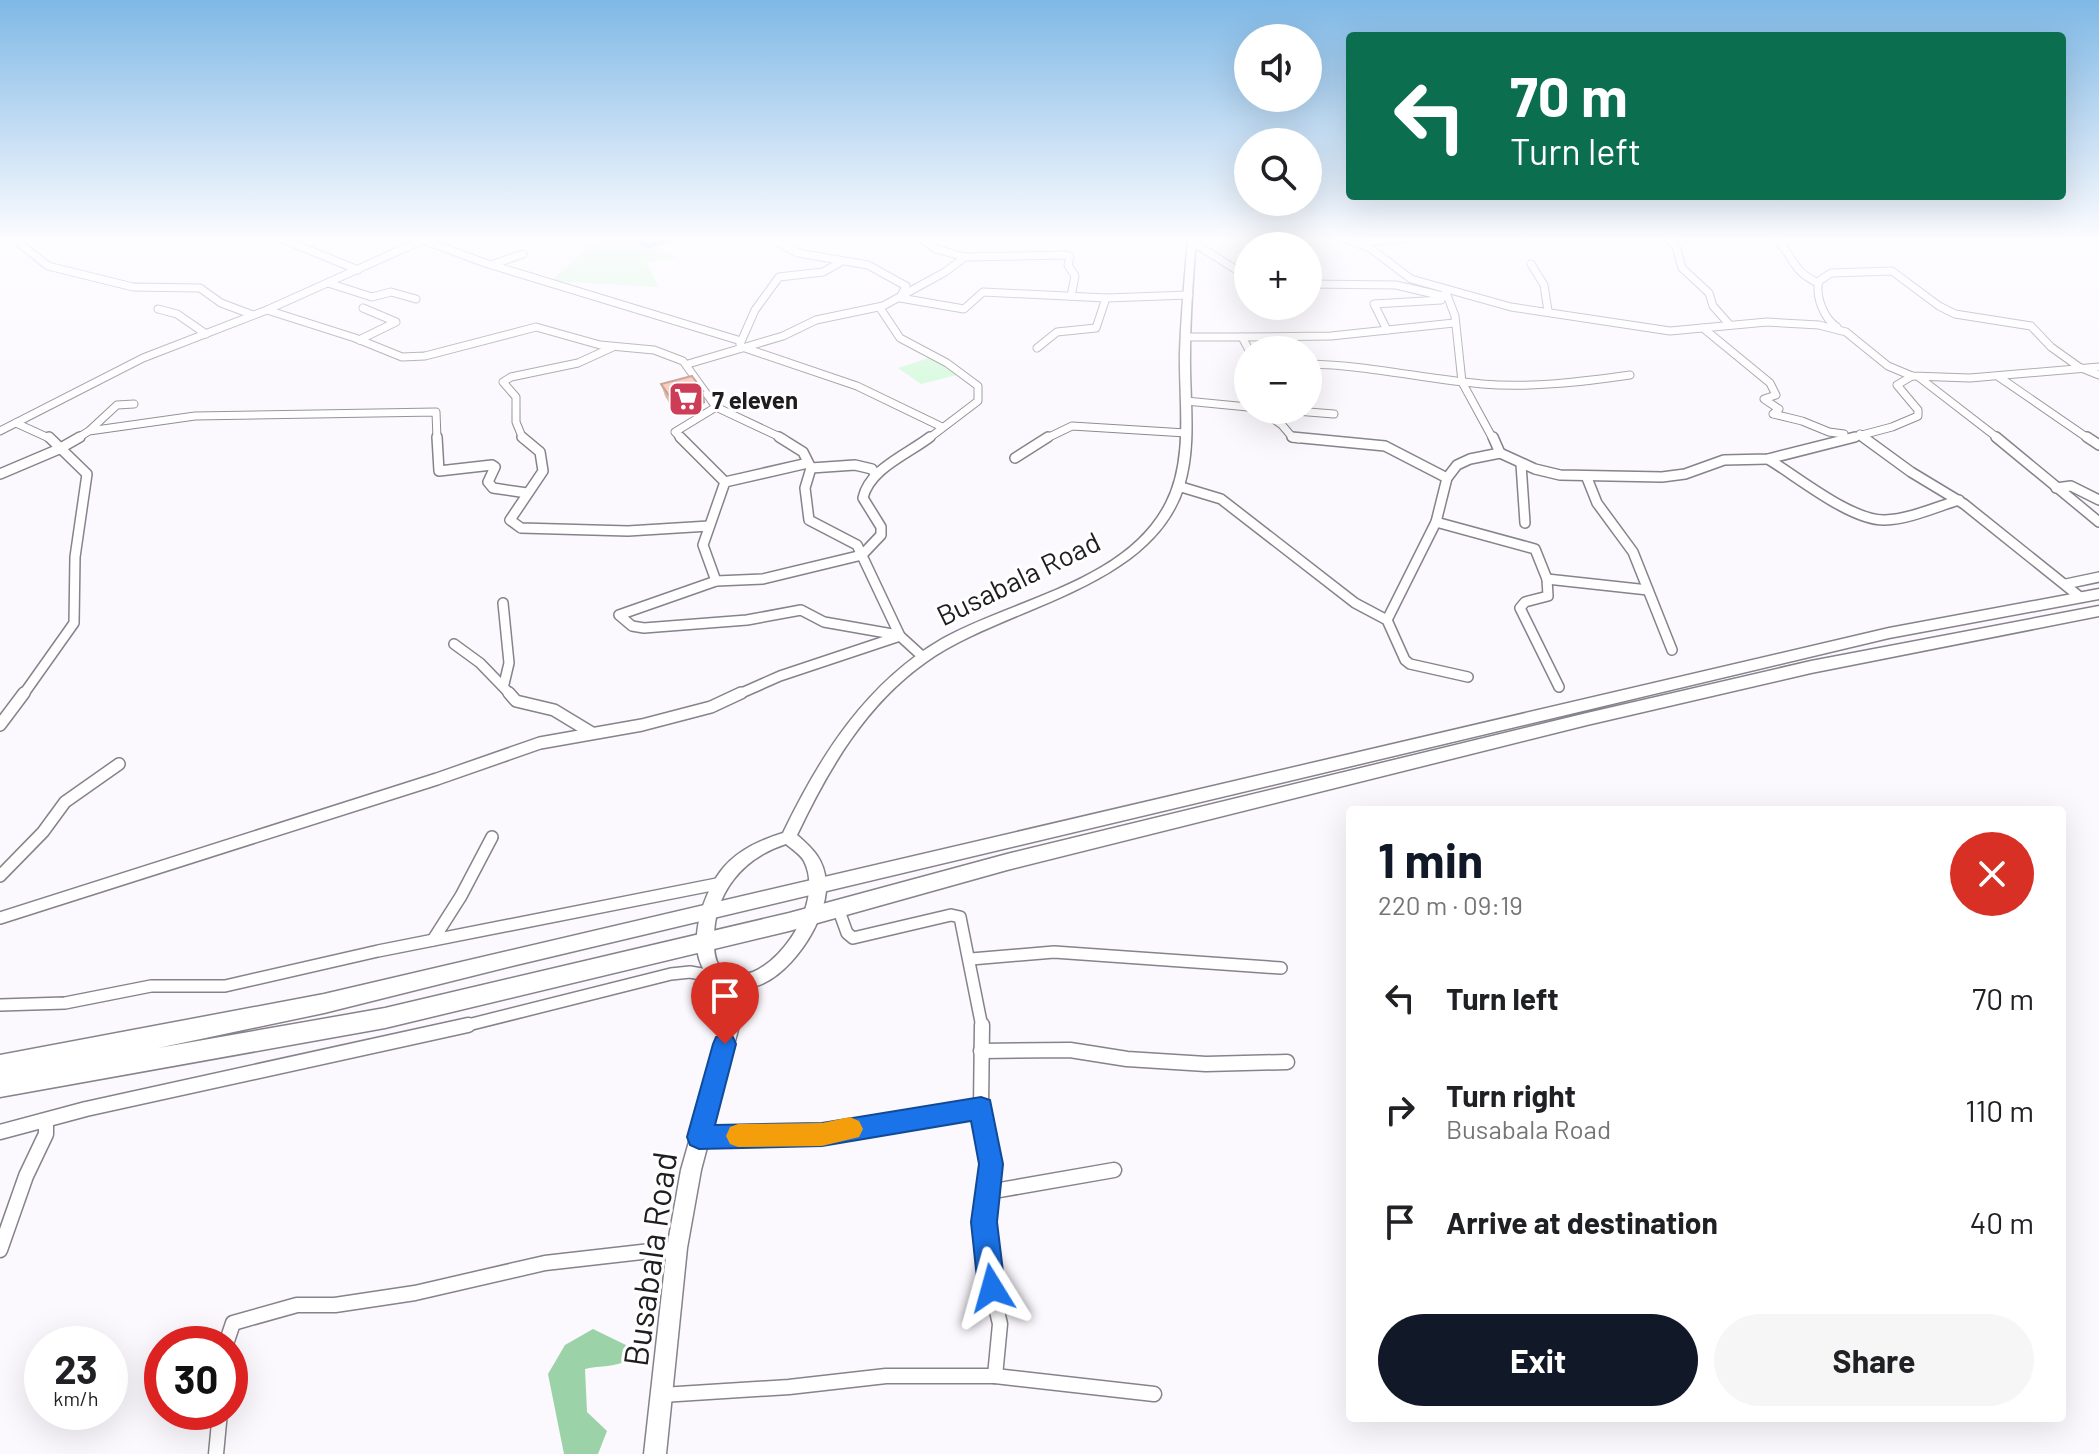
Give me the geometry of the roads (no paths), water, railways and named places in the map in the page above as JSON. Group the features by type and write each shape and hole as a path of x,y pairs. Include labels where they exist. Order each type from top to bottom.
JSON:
{"highway":[{"path":"0,1066 291,1012 817,884 1889,633 2082,591"},
{"path":"0,1086 385,1018 706,942 1007,862 1587,719 1811,667 2099,611"}],"street":[{"path":"229,306 253,315"},
{"path":"0,431 143,358 276,306"},
{"path":"620,306 857,386 942,427"},
{"path":"740,344 758,306"},
{"path":"688,364 740,344 783,336 816,320 884,306"},
{"path":"946,306 964,309 968,306"},
{"path":"1037,348 1057,332 1096,328 1103,306"},
{"name":"Busabala Road","path":"789,837 806,797 841,738 887,687 923,657 978,626 1098,573 1124,557 1162,519 1178,486 1186,433 1188,306"},
{"path":"1375,306 1387,330"},
{"path":"1452,306 1462,382 1482,413 1500,453 1547,472 1587,478 1685,474 1724,460 1768,459 1892,427 1918,416 1918,410 1898,387 1915,377 1998,376 2099,367"},
{"path":"1508,306 1653,330 1767,322 1819,325 1846,332"},
{"path":"1547,306 1548,311"},
{"path":"1713,306 1729,324"},
{"path":"1823,306 1828,321 1888,366 1915,377 1974,418 2099,522"},
{"path":"1943,306 1955,314 2031,326 2051,347 2079,367 2099,375"},
{"path":"359,340 396,322 363,308"},
{"path":"880,308 900,338 947,363 978,386 978,401 905,456 875,474 863,492 881,526 881,535 875,546 862,555 763,579 716,581 619,615 632,626 644,628 747,620 801,610 824,622 900,636"},
{"path":"158,309 177,314 206,334"},
{"path":"267,310 359,340 392,355 412,358 536,327 613,347 654,350 688,364 697,383 716,407 789,441 803,452 810,466 805,488 809,520 852,540 900,636 923,657"},
{"path":"1819,325 1828,321"},
{"path":"1322,336 1454,323"},
{"path":"1703,328 1770,383 1776,395 1764,399 1779,409 1773,414 1791,421 1803,421 1834,435 1861,434 1904,467 1959,500 2082,591 2099,577"},
{"path":"1186,337 1234,337"},
{"path":"613,347 578,363 511,377 503,382 516,395 515,426 526,442 540,452 544,475 527,493 510,520 521,528 628,531 709,526"},
{"path":"1322,364 1339,363 1462,382 1531,386 1630,375"},
{"path":"1998,376 2099,445"},
{"path":"1186,401 1234,406"},
{"path":"0,474 59,449 89,431 117,405 134,404"},
{"path":"716,407 675,431 725,482"},
{"path":"89,431 195,416 436,412 439,471 492,465 495,467 488,482 493,488 527,493"},
{"path":"1322,413 1334,414"},
{"path":"0,725 74,623 75,557 87,474 48,436 16,423"},
{"path":"1280,424 1293,438 1385,446 1447,478"},
{"path":"1015,458 1057,431 1072,426 1186,433"},
{"path":"1387,620 1436,522 1447,478 1457,465 1500,453"},
{"path":"1768,459 1851,510 1877,519 1903,517 1959,500"},
{"path":"1521,464 1525,523"},
{"path":"725,482 810,466 855,465 872,469 875,474"},
{"path":"1587,478 1597,503 1633,552 1672,650"},
{"path":"716,581 703,550 725,482"},
{"path":"1178,486 1221,499 1355,603 1387,620 1405,660 1410,664 1468,677"},
{"path":"2056,488 2071,486 2099,500"},
{"path":"1436,522 1531,546 1537,552 1547,579 1548,596 1525,602 1520,608 1559,687"},
{"path":"1547,579 1648,590"},
{"path":"503,603 509,663 504,684"},
{"path":"0,918 437,779 508,752 642,725 711,707 780,676 900,636"},
{"path":"454,644 504,684 516,701 554,710 592,733"},
{"path":"0,876 43,832 65,802 119,764"},
{"path":"433,940 461,896 492,837"},
{"path":"0,1132 86,1109 388,1045 671,974 690,972 742,983 761,977 784,961 798,945 812,915 817,884 814,863 805,845 789,837 764,843 742,858 722,883 707,910 709,965 718,977"},
{"path":"0,1005 65,1003 151,986 225,986 433,940 722,883"},
{"path":"838,908 847,933 853,938 956,916 962,923 982,1027 981,1108 991,1164 984,1222 987,1265 1000,1324 995,1376"},
{"path":"971,959 1054,952 1281,968"},
{"name":"Busabala Road","path":"655,1454 677,1248 699,1137 742,983"},
{"path":"981,1051 1070,1050 1127,1059 1206,1064 1287,1062"},
{"path":"699,1137 822,1134 981,1108"},
{"path":"0,1250 26,1176 46,1134 46,1122"},
{"path":"988,1192 1114,1170"},
{"path":"232,1326 233,1323 270,1311 415,1293 545,1263 677,1248"},
{"path":"662,1395 789,1387 886,1376 995,1376 1154,1394"},
{"path":"216,1454 218,1430"}],"place":[{"name":"7 eleven","path":"686,399"}]}
